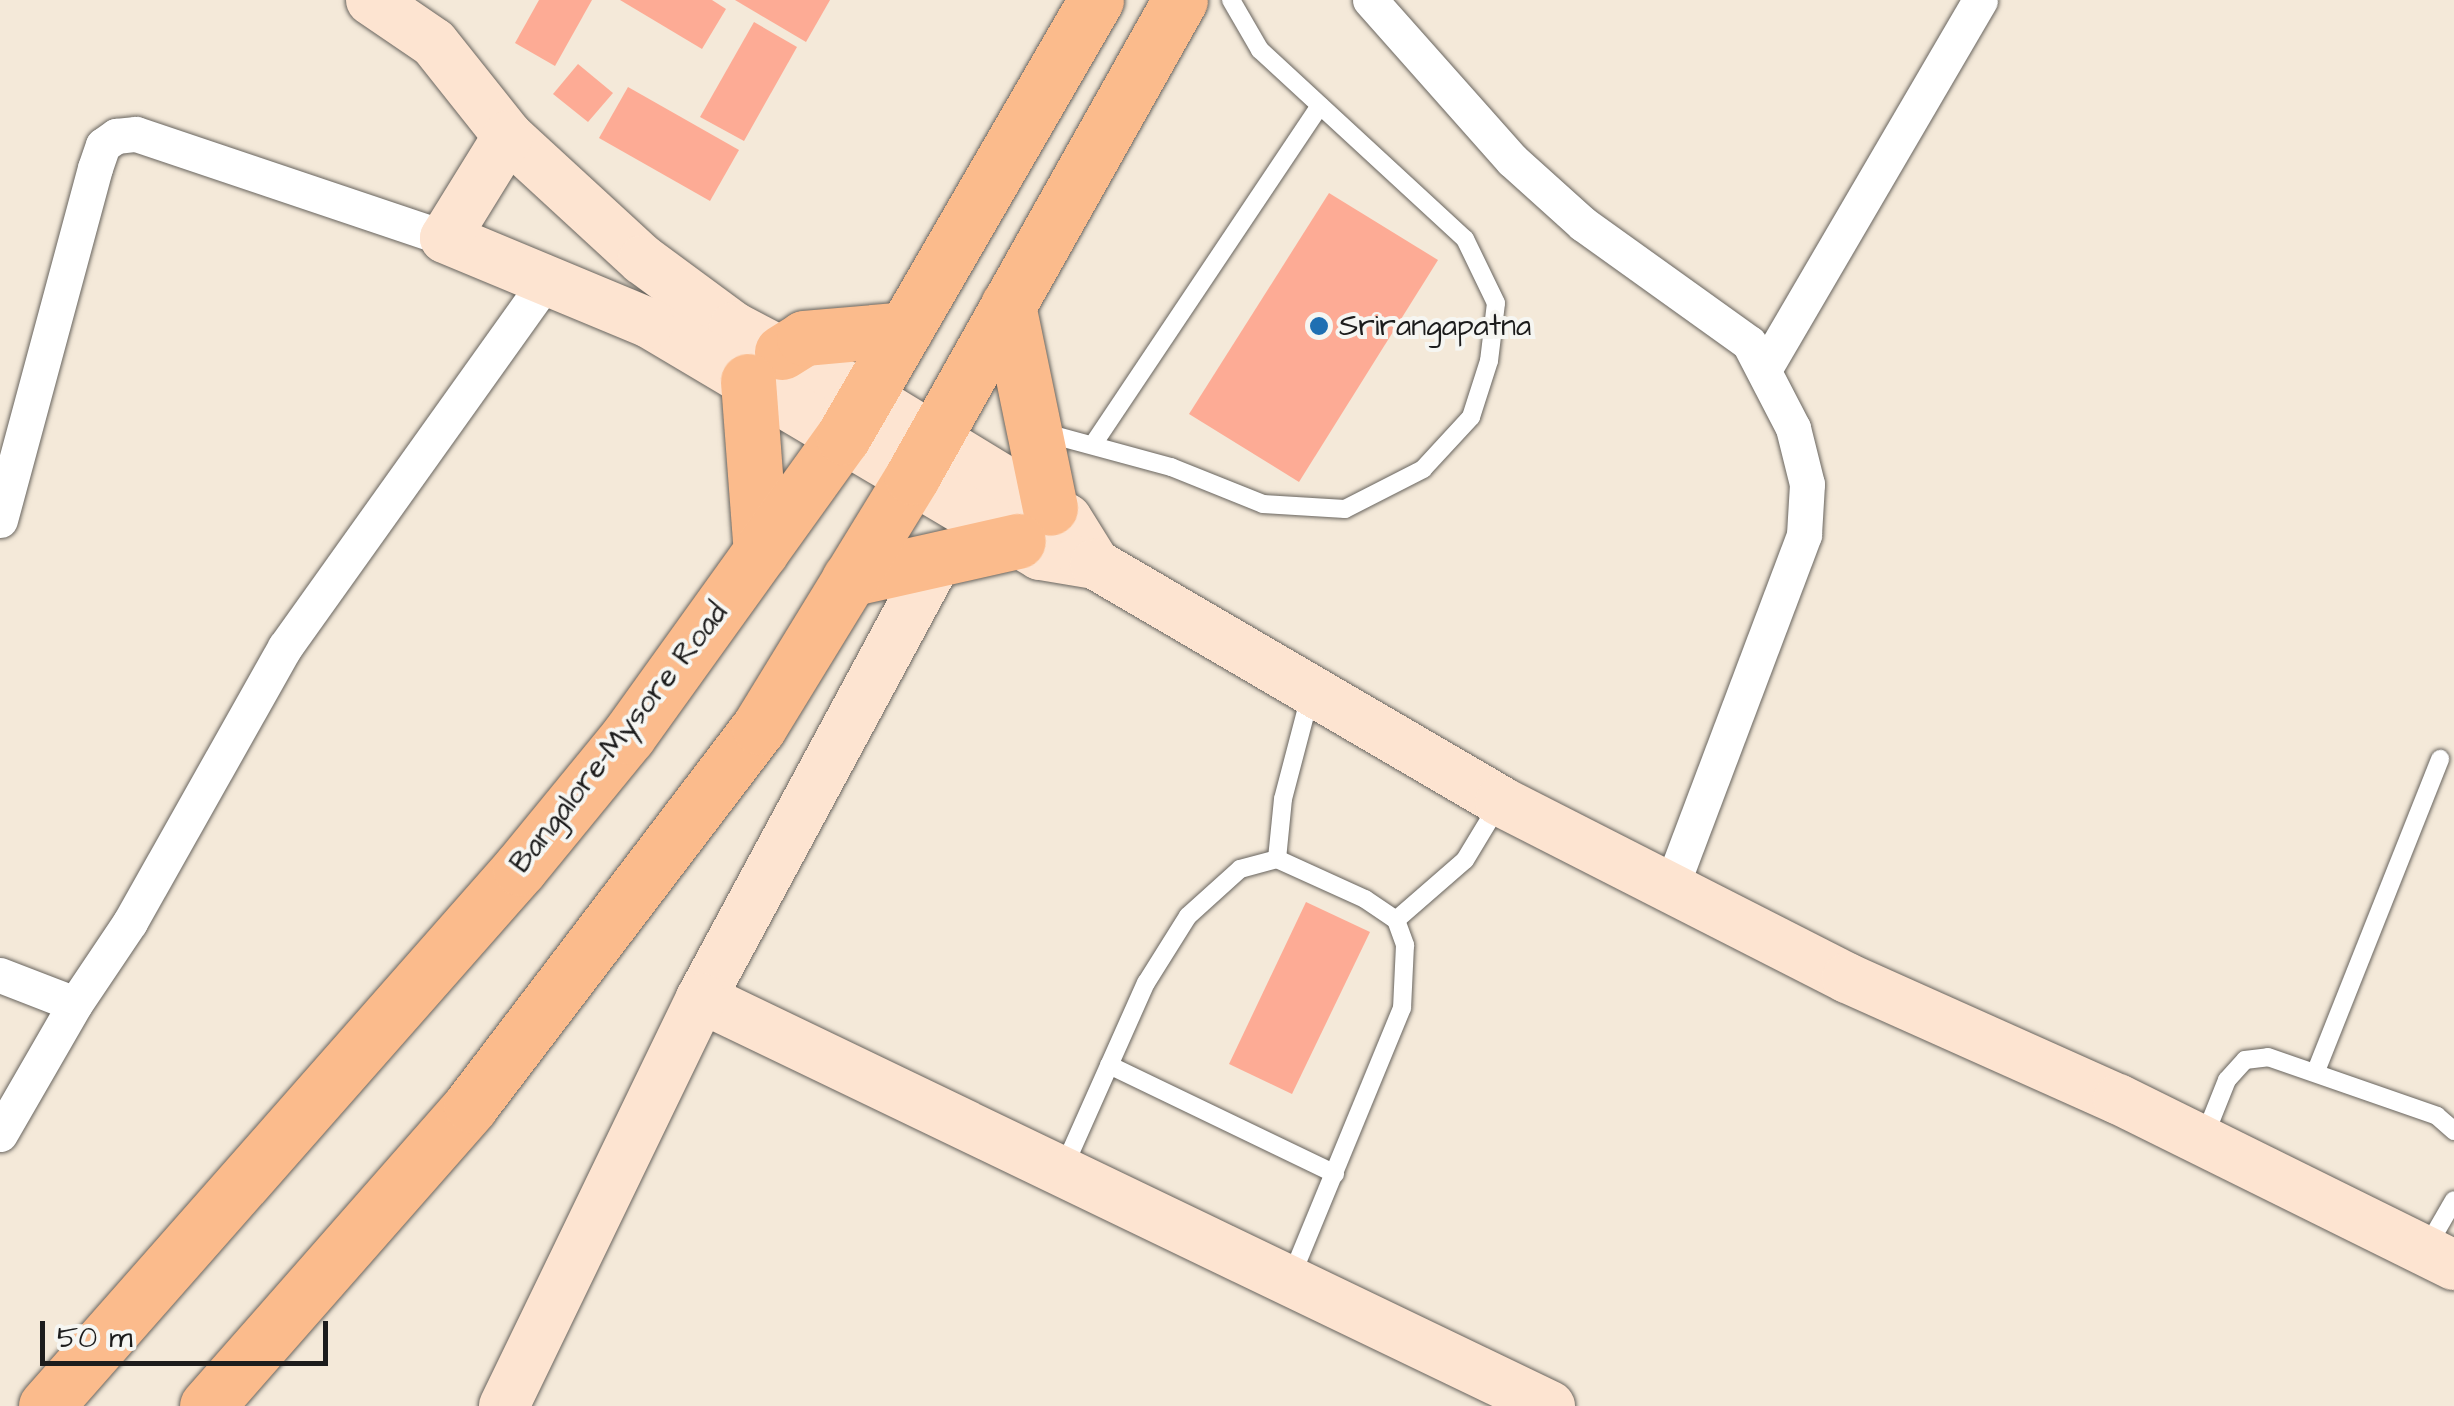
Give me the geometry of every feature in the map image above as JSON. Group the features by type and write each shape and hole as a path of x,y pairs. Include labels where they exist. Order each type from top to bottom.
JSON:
{"highway":[{"name":"Bangalore-Mysore Road","path":"46,1406 520,868 628,736 855,417 1096,0"},
{"path":"207,1406 471,1105 759,727 923,457 1180,0"},
{"path":"848,579 937,560 1034,525 1030,429 1008,305"},
{"path":"761,552 765,367 804,338 906,329"}],"street":[{"path":"371,0 434,43 508,136 765,367"},
{"path":"1370,0 1512,160 1670,291 1757,356 1793,428 1807,484 1804,535 1672,887"},
{"path":"1757,356 1980,0"},
{"path":"0,520 103,145 116,136 136,134 445,238 765,367 1034,525 1067,519 1096,564 1262,658 1310,696 1500,801 1848,978 2203,1141 2440,1258"},
{"path":"445,238 508,136"},
{"path":"0,1134 75,1004 123,935 284,648 547,280"},
{"path":"504,1406 701,998 937,560"},
{"path":"0,975 75,1004"},
{"path":"701,998 1550,1406"}],"lane":[{"path":"1030,429 1094,443 1262,504 1345,509 1423,469 1471,418 1489,361 1496,303 1466,239 1260,50 1230,0"},
{"path":"1094,443 1320,106"},
{"path":"1277,859 1283,798 1310,696"},
{"path":"2316,1070 2440,759"},
{"path":"1396,920 1464,860 1500,801"},
{"path":"1062,1172 1146,983 1188,916 1240,869 1277,859 1396,920 1405,945 1402,1008 1290,1280"},
{"path":"2203,1141 2227,1080 2246,1060 2268,1057 2316,1070 2437,1116 2454,1131"},
{"path":"1109,1065 1335,1174"},
{"path":"2440,1258 2454,1200"}],"building":[{"path":"539,0 592,0 555,66 515,43"},
{"path":"620,0 712,0 726,9 702,49"},
{"path":"735,0 830,0 806,42"},
{"path":"754,22 797,47 744,141 700,117"},
{"path":"578,64 613,93 588,122 553,94"},
{"path":"628,87 739,150 710,201 599,138"},
{"path":"1329,193 1438,260 1299,482 1189,414"},
{"path":"1306,902 1370,932 1292,1094 1229,1064"}],"place":[{"name":"Srirangapatna","path":"1319,326"}]}
